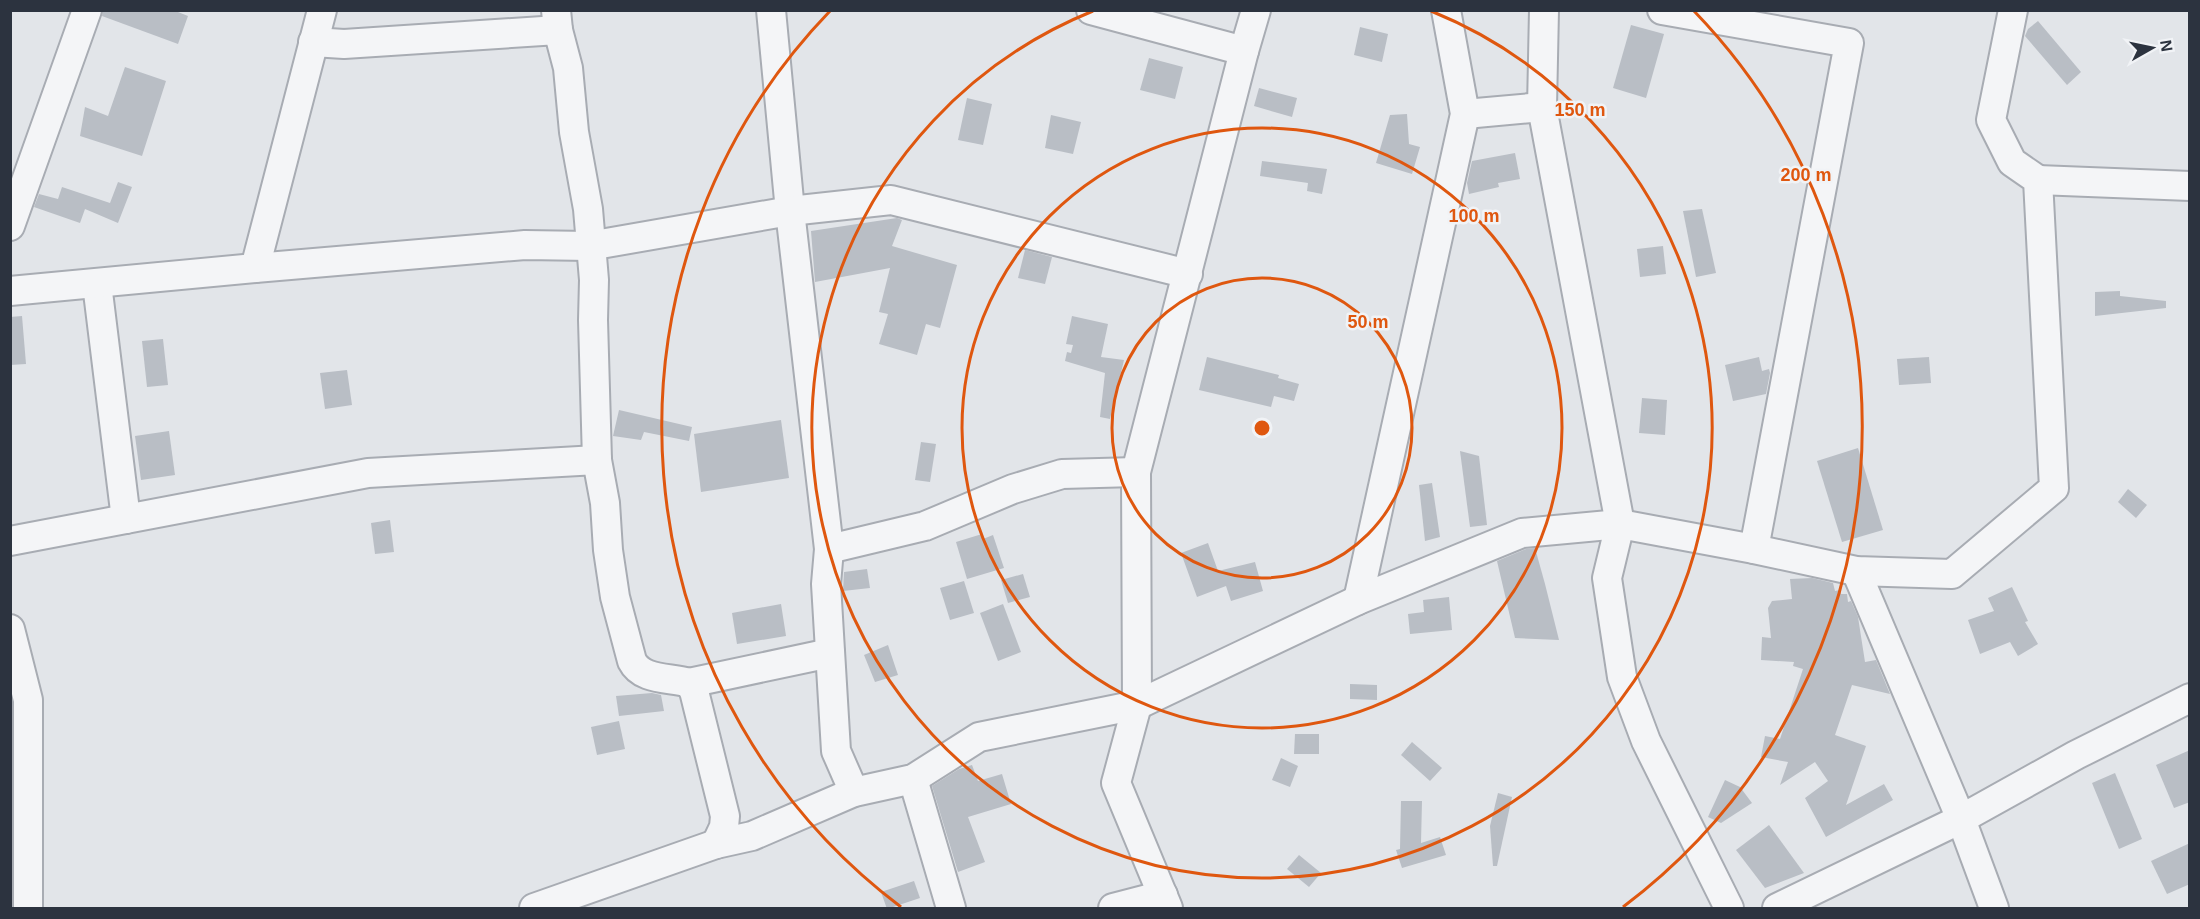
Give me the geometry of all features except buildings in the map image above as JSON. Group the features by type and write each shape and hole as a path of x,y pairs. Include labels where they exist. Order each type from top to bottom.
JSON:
{"street":[{"path":"10,226 87,10"},
{"path":"255,268 322,10"},
{"path":"771,10 790,211 829,549 826,584 836,751 854,792"},
{"path":"1091,10 1244,51"},
{"path":"1113,909 1166,902 1116,783 1137,705 1136,471 1256,10"},
{"path":"1358,600 1465,114 1446,10"},
{"path":"1544,10 1542,107 1620,524 1607,578 1622,677 1646,741 1729,909"},
{"path":"1662,10 1849,44 1755,549"},
{"path":"2013,10 1990,120 2012,162 2038,180 2190,186"},
{"path":"313,42 344,44 557,20 568,68 574,132 588,209 589,246 594,280 597,460 606,503 608,550 615,597 632,661 637,669 647,675 689,683 830,653"},
{"path":"1465,114 1542,107"},
{"path":"534,909 716,844 752,836 854,792 913,778 979,738 1137,705 1358,600 1522,533 1620,524 1755,549 1856,571 1952,574 2054,488 2038,180"},
{"path":"10,291 525,245 589,246 790,211 891,200 1188,274"},
{"path":"97,284 126,519"},
{"path":"10,541 368,473 597,460"},
{"path":"829,549 925,526 1013,489 1062,474 1136,471"},
{"path":"1856,571 1961,819 1994,909"},
{"path":"10,629 28,700 28,909"},
{"path":"689,683 694,691 725,816 724,827 716,844"},
{"path":"1777,909 1961,819 2076,755 2190,698"},
{"path":"913,778 951,909"}]}
